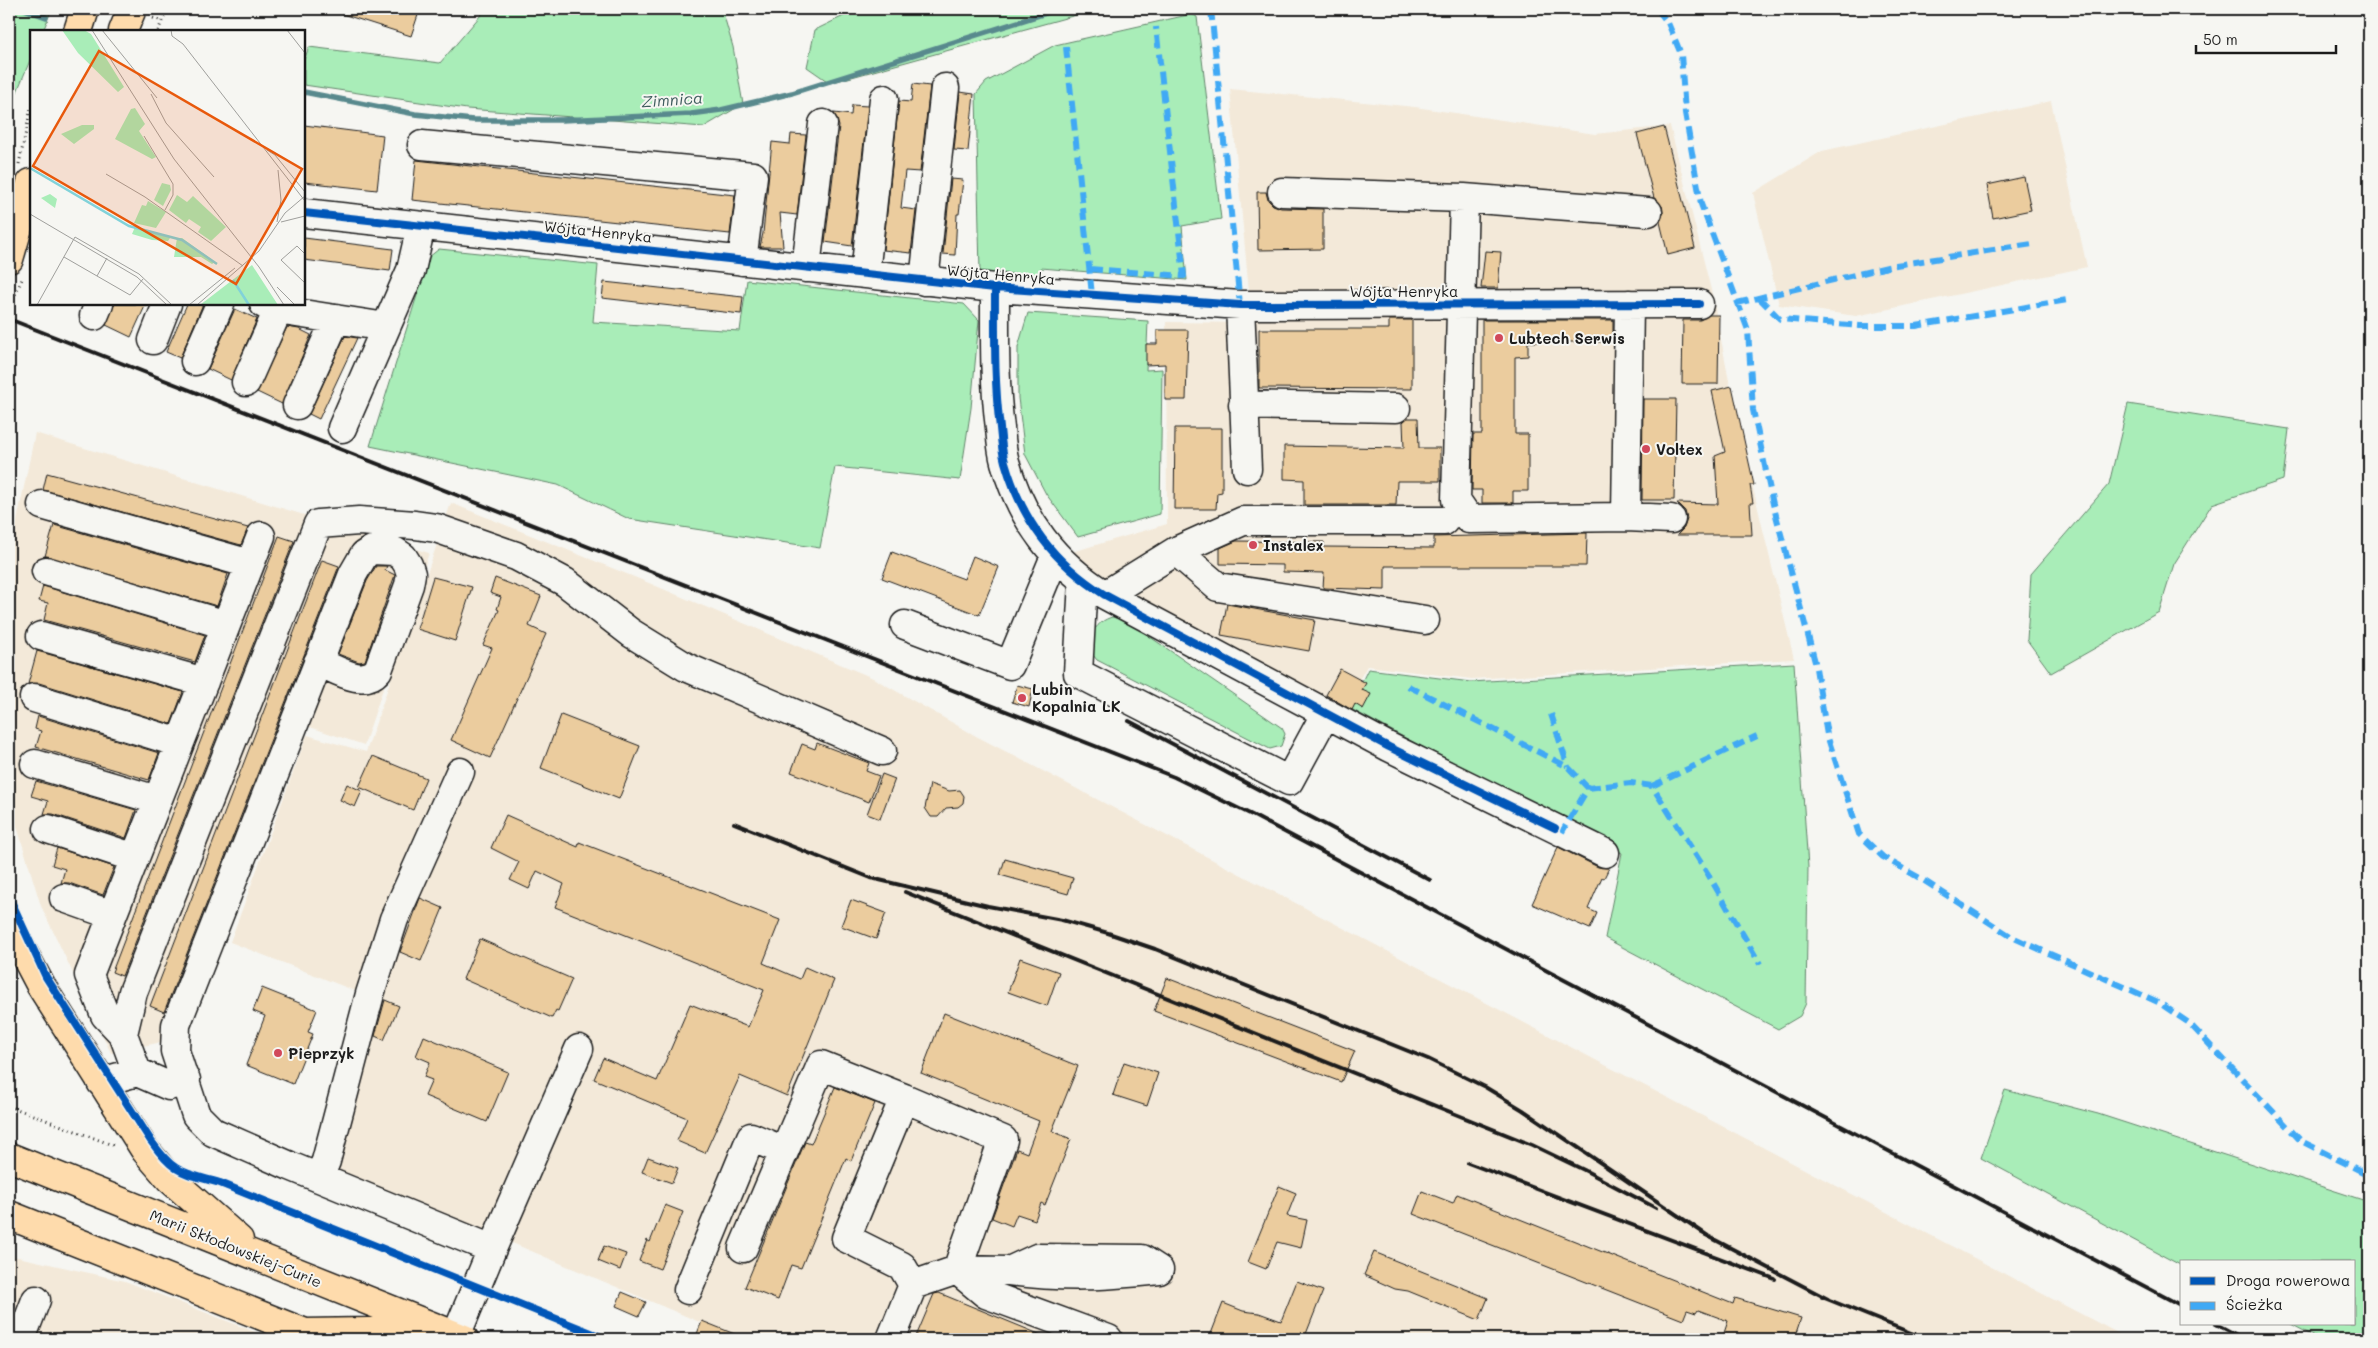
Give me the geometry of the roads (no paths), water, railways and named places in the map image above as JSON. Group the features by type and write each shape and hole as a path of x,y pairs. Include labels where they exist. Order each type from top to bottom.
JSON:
{"main road":[{"path":"78,30 85,9"},
{"path":"123,30 132,9"},
{"path":"14,271 27,185"},
{"path":"14,271 30,236"},
{"path":"9,925 41,986 143,1147 170,1179 200,1207 262,1258"},
{"name":"Marii Skłodowskiej-Curie","path":"9,1157 454,1335"},
{"path":"9,1215 305,1333 454,1335"},
{"path":"9,1234 66,1238"}],"street":[{"path":"924,281 945,88"},
{"path":"865,274 884,99"},
{"path":"806,268 823,124"},
{"path":"422,145 753,176 742,261"},
{"path":"1282,192 1464,198 1648,212"},
{"path":"1464,198 1456,500 1470,519 1671,519"},
{"name":"Wójta Henryka","path":"305,213 995,288 1240,305 1699,304"},
{"path":"342,428 411,270 421,226"},
{"path":"995,288 996,398 1004,462 1030,522 1055,556 1094,588 1389,747 1604,853"},
{"path":"1626,518 1629,304"},
{"path":"153,340 167,305"},
{"path":"195,361 220,305"},
{"path":"1240,305 1246,469"},
{"path":"246,382 271,306 386,327"},
{"path":"297,405 336,319"},
{"path":"1243,405 1396,408"},
{"path":"42,505 250,564"},
{"path":"123,1034 133,992 318,524 359,521 436,528 516,556 565,582 631,633 686,667 882,751"},
{"path":"1094,588 1243,521 1444,521"},
{"path":"137,1072 123,1034 105,1015 89,975 261,536"},
{"path":"318,662 360,678 373,676 378,670 409,585 411,574 403,557 394,551 372,550 364,555 353,574 318,662 176,1025 176,1051 196,1115 213,1132 319,1178 492,1248"},
{"path":"1176,551 1218,587 1425,620"},
{"path":"905,625 1010,665 1055,556"},
{"path":"46,571 226,625"},
{"path":"1094,588 1078,674 1289,781 1326,713"},
{"path":"41,636 204,682"},
{"path":"34,698 180,743"},
{"path":"35,764 158,800"},
{"path":"319,1178 326,1161 370,994 394,919 460,772"},
{"path":"48,829 135,858"},
{"path":"64,898 112,915"},
{"path":"454,1335 578,1049"},
{"path":"743,1248 821,1065 1003,1140 957,1270"},
{"path":"101,1082 137,1072 169,1086 186,1080"},
{"path":"904,1098 846,1238 902,1266 913,1285"},
{"path":"688,1290 751,1137 784,1151"},
{"path":"957,1270 986,1294 1108,1339"},
{"path":"891,1339 913,1285 957,1270 1009,1271"},
{"path":"21,1339 36,1300"}],"waterway":[{"name":"Zimnica","path":"24,9 46,17"},
{"name":"Zimnica","path":"305,92 415,114 473,120 562,120 691,114 721,110 792,93 1059,9"}],"railway":[{"path":"9,319 1174,777 1252,815 2180,1305"},
{"path":"1129,721 1430,880"},
{"path":"734,823 871,878 988,906 1062,920 1108,933 1155,949 1428,1059 1485,1087 1523,1110 1708,1236"},
{"path":"905,892 1532,1145 1656,1208"},
{"path":"1468,1163 1775,1279"},
{"path":"1702,1233 1828,1299"},
{"path":"1822,1297 1926,1339"},
{"path":"2220,1326 2244,1339"}],"place":[{"name":"Lubtech Serwis","path":"1499,338"},
{"name":"Voltex","path":"1646,449"},
{"name":"Instalex","path":"1253,545"},
{"name":"Lubin Kopalnia LK","path":"1022,698"},
{"name":"Pieprzyk","path":"278,1053"}]}
